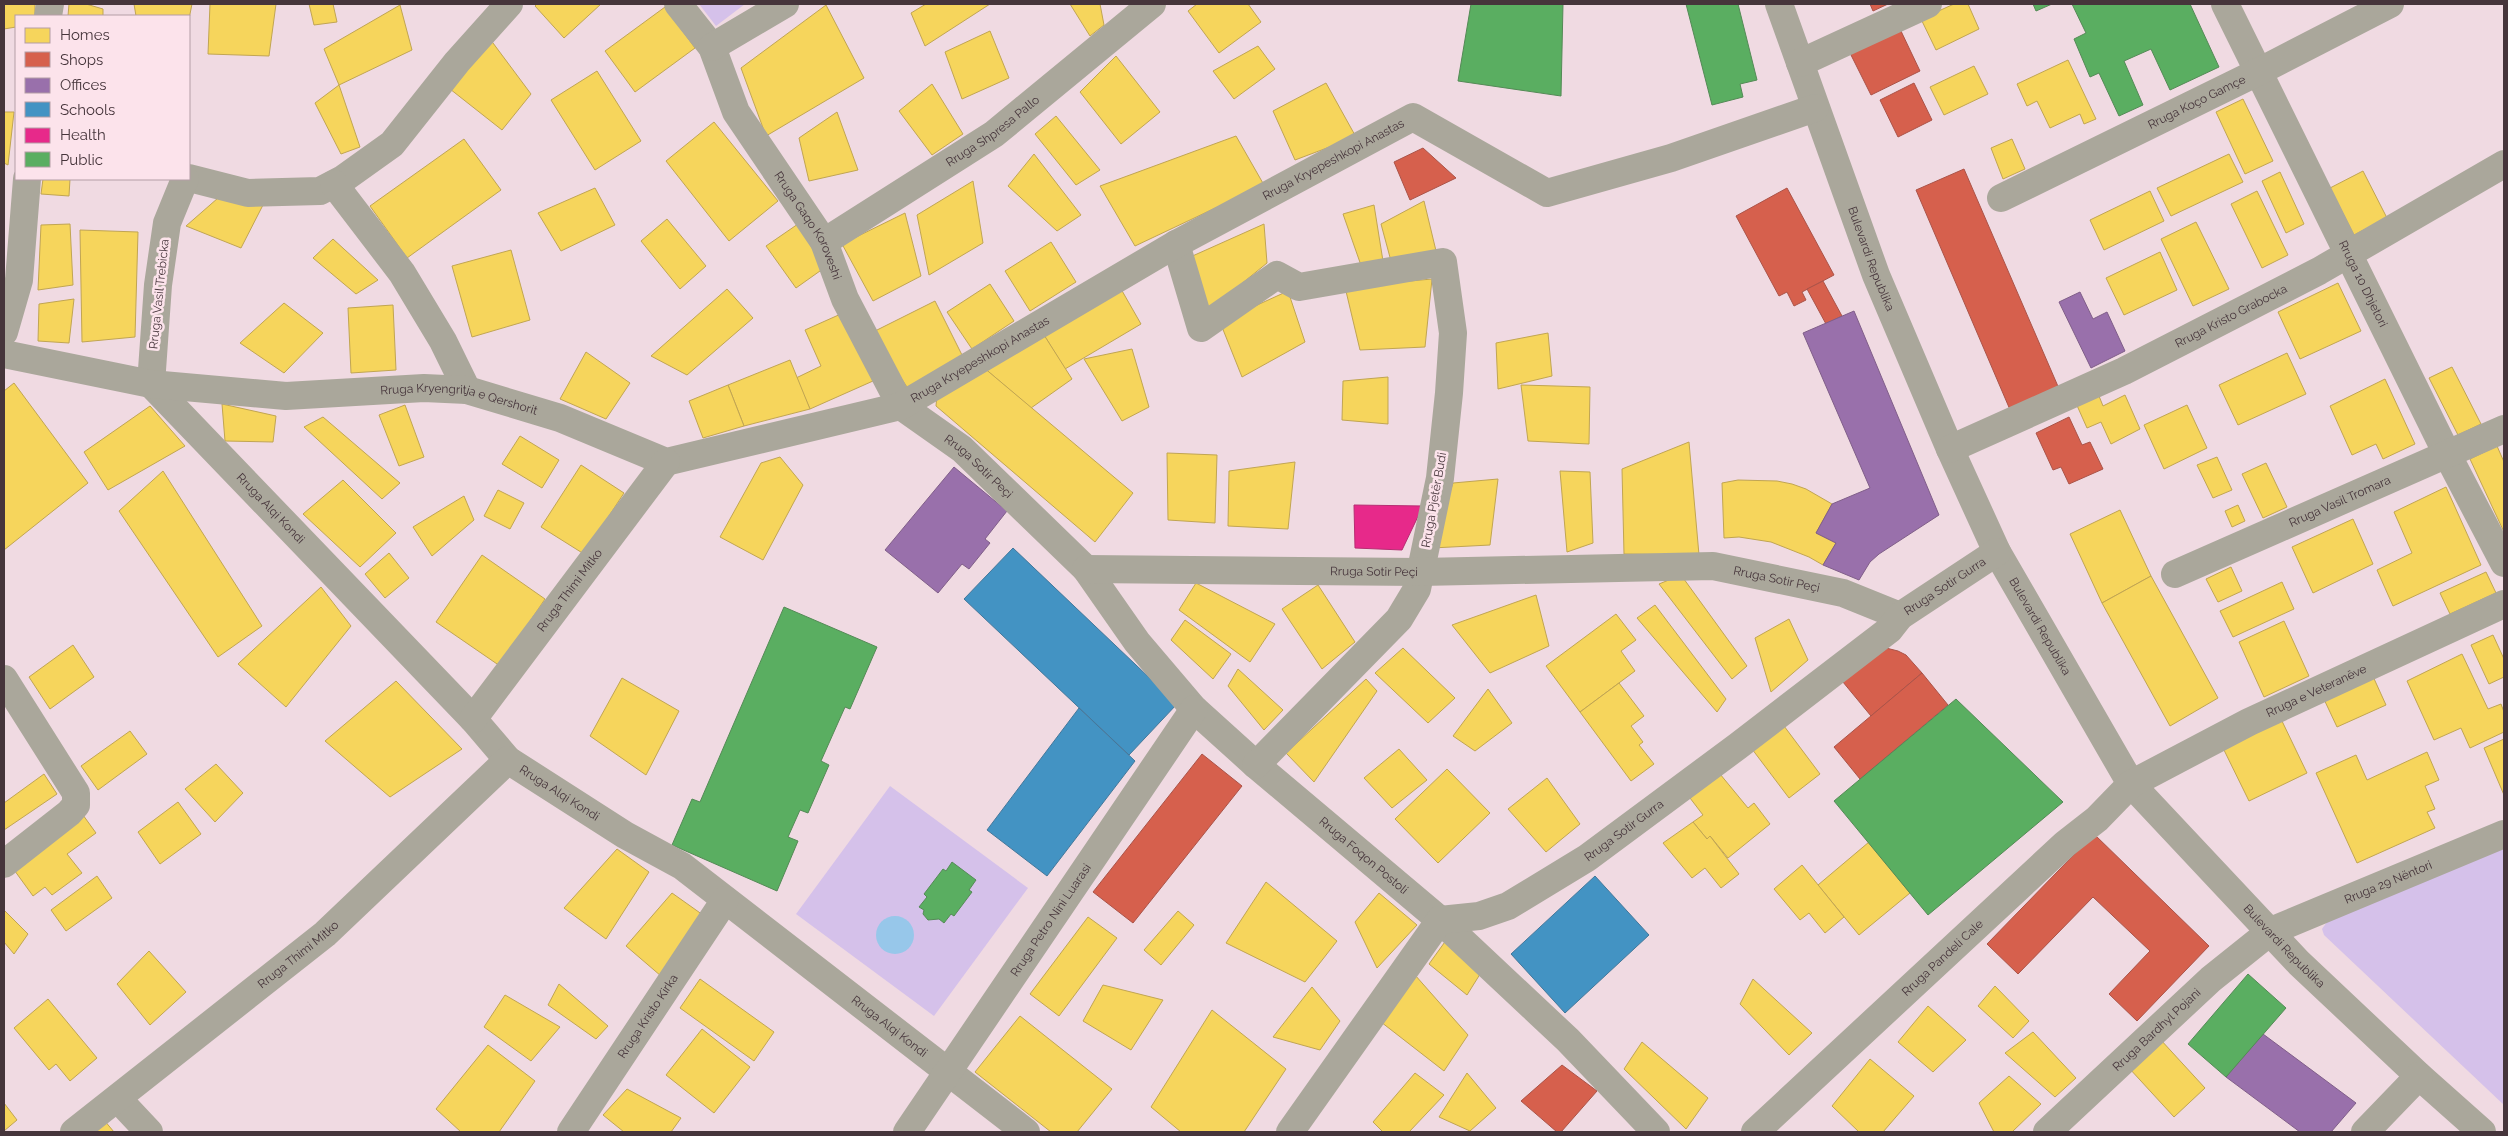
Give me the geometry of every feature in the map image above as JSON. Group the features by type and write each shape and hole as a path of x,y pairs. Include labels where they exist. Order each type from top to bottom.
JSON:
{"street":[{"name":"Rruga Vasil Trebicka","path":"190,179 248,194 320,191 334,184 392,144 457,62 509,4"},
{"name":"Rruga Gaqo Koroveshi","path":"678,4 712,47 736,112 824,242 845,299 901,406"},
{"path":"712,47 785,4"},
{"name":"Rruga Shpresa Pallo","path":"824,242 994,134 1152,4"},
{"name":"Bulevardi Republika","path":"1779,4 1876,275 1950,449 1997,552 2131,784 2299,963 2419,1076 2482,1132"},
{"path":"1800,63 1928,4"},
{"name":"Rruga 10 Dhjetori","path":"2225,4 2447,454 2504,563"},
{"name":"Rruga Koço Gamçe","path":"2002,198 2258,72 2390,4"},
{"name":"Rruga Kryepeshkopi Anastas","path":"901,406 1176,244 1413,117 1547,194 1671,158 1815,108"},
{"name":"Rruga Kristo Grabocka","path":"1950,449 2124,371 2320,271 2504,164"},
{"path":"4,332 19,280 27,180"},
{"name":"Rruga Vasil Trebicka","path":"151,384 158,285 167,223 186,180"},
{"path":"334,184 402,273 443,341 467,390"},
{"name":"Rruga Pjetër Budi","path":"1176,244 1201,328 1277,275 1300,287 1443,262 1454,333 1440,478 1417,589 1399,619 1256,765"},
{"name":"Rruga Kryengritja e Qershorit","path":"4,354 151,384 286,396 424,388 467,390 560,418 666,462"},
{"name":"Rruga Alqi Kondi","path":"151,384 473,719 508,760 625,835 682,866 1026,1132"},
{"path":"666,462 901,406"},
{"name":"Rruga Sotir Peçi","path":"901,406 962,449 1086,569 1422,572 1713,566 1843,593 1900,616"},
{"name":"Rruga Vasil Tromara","path":"2175,574 2504,429"},
{"name":"Rruga Thimi Mitko","path":"473,719 666,462"},
{"name":"Rruga Sotir Gurra","path":"1440,920 1479,916 1508,906 1587,858 1875,641 1889,630 1900,616 1997,552"},
{"name":"Rruga Foqon Postoli","path":"1086,569 1137,642 1194,709 1256,765 1440,920 1568,1040 1656,1132"},
{"name":"Rruga e Veteranëve","path":"2131,784 2250,722 2504,604"},
{"path":"4,679 76,793 76,805 69,813 4,864"},
{"name":"Rruga Petro Nini Luarasi","path":"907,1132 947,1070 1052,920 1194,709"},
{"name":"Rruga Thimi Mitko","path":"74,1132 325,934 508,760"},
{"name":"Rruga Pandeli Cale","path":"1755,1132 2065,844 2097,819 2131,784"},
{"name":"Rruga 29 Nëntori","path":"2271,931 2504,834"},
{"name":"Rruga Kristo Kirka","path":"571,1132 725,900"},
{"path":"1290,1132 1440,920"},
{"name":"Rruga Bardhyl Pojani","path":"2047,1132 2211,979 2271,931"},
{"path":"2364,1132 2419,1076"},
{"path":"118,1099 149,1132"}],"shaded area":[{"path":"699,4 745,4 716,26"},
{"path":"890,786 1028,888 934,1016 796,914"},
{"path":"2504,845 2504,1105 2324,935 2322,929 2329,919"}],"water":[{"path":"895,916 908,922 914,935 908,948 895,954 882,948 876,935 882,922"}],"building: Homes":[{"path":"4,4 35,4 35,15 15,15 15,27 4,29"},
{"path":"69,4 86,4 103,9 103,15 68,15"},
{"path":"134,4 192,4 190,15 136,15"},
{"path":"210,4 276,4 269,56 208,54"},
{"path":"309,4 333,4 337,22 314,25"},
{"path":"537,4 601,4 564,38 535,6"},
{"path":"926,4 990,4 925,46 911,13"},
{"path":"1070,4 1100,4 1104,25 1090,36"},
{"path":"1197,4 1248,4 1261,22 1219,53 1188,11"},
{"path":"1954,4 1968,4 1979,29 1936,50 1921,19"},
{"path":"400,5 412,50 339,85 324,49"},
{"path":"826,5 864,78 766,136 741,68"},
{"path":"665,7 695,48 635,92 605,51"},
{"path":"990,31 1009,78 962,99 945,52"},
{"path":"490,39 531,94 502,130 450,89"},
{"path":"1258,46 1275,69 1234,99 1213,71"},
{"path":"1116,56 1160,112 1121,144 1080,92"},
{"path":"2068,60 2096,119 2084,124 2080,114 2050,128 2037,101 2027,106 2017,84"},
{"path":"1974,66 1988,94 1944,115 1930,87"},
{"path":"597,71 641,141 595,170 551,100"},
{"path":"1326,83 1356,137 1295,160 1273,111"},
{"path":"932,84 963,134 932,155 899,111"},
{"path":"339,85 360,147 341,154 315,103"},
{"path":"2243,99 2273,161 2245,174 2216,112"},
{"path":"4,112 14,112 8,165 4,163"},
{"path":"837,112 858,170 809,181 799,138"},
{"path":"1056,116 1100,170 1076,185 1035,134"},
{"path":"714,122 778,201 729,241 666,161"},
{"path":"1236,136 1264,185 1135,246 1100,186"},
{"path":"464,139 501,190 407,258 370,206"},
{"path":"2012,139 2025,169 2003,179 1991,148"},
{"path":"1034,154 1081,215 1057,231 1008,186"},
{"path":"2229,154 2243,182 2171,216 2157,188"},
{"path":"2363,171 2387,218 2354,235 2330,188"},
{"path":"2280,172 2304,224 2286,233 2262,181"},
{"path":"43,180 70,180 69,196 41,194"},
{"path":"973,181 983,243 929,275 917,215"},
{"path":"595,188 615,225 561,251 538,213"},
{"path":"2150,191 2164,221 2104,250 2090,220"},
{"path":"2257,191 2288,255 2262,268 2231,204"},
{"path":"218,198 263,205 241,248 186,226"},
{"path":"1424,201 1437,255 1391,261 1381,224"},
{"path":"1374,205 1383,261 1363,271 1343,214"},
{"path":"905,213 921,276 873,301 842,244"},
{"path":"667,219 706,266 680,289 641,241"},
{"path":"2196,222 2229,289 2193,306 2161,239"},
{"path":"70,224 73,285 38,290 41,225"},
{"path":"798,224 827,266 796,288 766,246"},
{"path":"1264,224 1267,263 1207,312 1188,258"},
{"path":"80,230 138,232 135,337 82,342"},
{"path":"333,239 378,280 356,294 313,258"},
{"path":"1051,242 1076,282 1030,311 1005,271"},
{"path":"511,250 530,320 472,337 452,266"},
{"path":"2160,252 2177,290 2124,315 2106,278"},
{"path":"1432,279 1425,347 1360,350 1345,287"},
{"path":"2338,283 2361,331 2300,359 2278,312"},
{"path":"990,284 1014,321 972,349 947,312"},
{"path":"727,289 753,318 687,375 651,356"},
{"path":"1121,289 1141,324 1065,369 1044,335"},
{"path":"1288,291 1305,342 1242,377 1220,322"},
{"path":"74,299 69,343 38,341 39,304"},
{"path":"935,301 965,361 909,390 871,333"},
{"path":"284,303 323,333 284,373 240,343"},
{"path":"393,305 396,370 351,373 348,308"},
{"path":"843,313 873,381 810,409 796,378 821,366 805,330"},
{"path":"1548,333 1552,376 1498,389 1496,343"},
{"path":"1044,335 1072,379 1031,408 983,367"},
{"path":"1132,349 1149,407 1122,421 1084,359"},
{"path":"586,352 630,383 606,419 560,399"},
{"path":"2287,353 2306,394 2238,425 2219,385"},
{"path":"790,360 810,409 744,426 728,385"},
{"path":"983,367 1133,493 1095,542 936,406 937,395"},
{"path":"2452,367 2481,424 2458,435 2429,378"},
{"path":"1388,377 1388,424 1342,420 1343,381"},
{"path":"2385,379 2415,444 2383,459 2376,444 2352,455 2330,406"},
{"path":"14,383 88,483 4,550 4,391"},
{"path":"728,385 744,426 703,438 689,401"},
{"path":"1521,385 1590,387 1589,444 1528,441"},
{"path":"2097,391 2103,406 2125,395 2140,429 2111,444 2101,422 2087,428 2075,401"},
{"path":"222,404 276,416 273,442 225,441"},
{"path":"405,405 424,457 399,466 379,415"},
{"path":"2187,405 2207,448 2164,469 2144,425"},
{"path":"150,406 185,446 108,490 84,452"},
{"path":"323,417 400,483 382,499 304,427"},
{"path":"520,436 559,460 542,488 502,464"},
{"path":"1689,442 1699,555 1624,554 1622,469"},
{"path":"2497,446 2504,462 2504,532 2470,459"},
{"path":"1167,453 1217,455 1215,523 1168,520"},
{"path":"780,457 803,485 763,560 720,537 761,463"},
{"path":"2217,457 2232,490 2213,498 2197,465"},
{"path":"1295,462 1288,529 1228,526 1229,471"},
{"path":"2266,463 2287,507 2263,518 2242,474"},
{"path":"581,465 624,493 584,554 541,527"},
{"path":"163,471 262,626 218,657 119,511"},
{"path":"1560,471 1590,472 1593,543 1567,552"},
{"path":"1498,479 1490,545 1432,548 1453,483"},
{"path":"343,480 396,533 360,567 303,514"},
{"path":"1738,480 1777,481 1792,484 1806,489 1832,504 1816,533 1836,543 1823,565 1809,557 1771,542 1739,537 1724,538 1722,483"},
{"path":"2446,487 2481,565 2393,606 2377,570 2412,553 2394,512"},
{"path":"498,490 524,503 510,529 484,516"},
{"path":"464,496 474,520 432,556 413,527"},
{"path":"2238,505 2245,521 2232,527 2225,511"},
{"path":"2120,510 2151,576 2102,603 2070,534"},
{"path":"2353,519 2373,564 2313,593 2292,547"},
{"path":"389,553 409,578 385,598 365,574"},
{"path":"482,555 545,599 500,666 436,622"},
{"path":"2231,567 2242,591 2218,602 2206,579"},
{"path":"2486,572 2496,593 2450,614 2440,593"},
{"path":"1681,575 1747,666 1732,679 1659,584"},
{"path":"2151,576 2218,698 2170,726 2102,603"},
{"path":"2282,582 2294,609 2233,637 2220,611"},
{"path":"1196,583 1275,624 1250,662 1179,610"},
{"path":"1318,585 1355,642 1322,669 1282,609"},
{"path":"321,587 351,626 286,707 238,664"},
{"path":"1536,595 1549,646 1490,673 1452,625"},
{"path":"1655,605 1726,699 1717,712 1637,618"},
{"path":"1616,614 1636,640 1621,651 1635,671 1580,712 1546,666"},
{"path":"1789,619 1808,660 1771,692 1755,638"},
{"path":"1185,620 1231,654 1213,679 1171,640"},
{"path":"2284,621 2309,676 2264,697 2239,642"},
{"path":"2493,635 2504,659 2504,677 2489,684 2471,645"},
{"path":"73,645 94,677 50,709 29,677"},
{"path":"1403,648 1455,698 1428,723 1375,673"},
{"path":"2462,654 2488,709 2501,704 2504,712 2504,732 2470,748 2461,728 2434,740 2407,681"},
{"path":"1238,669 1283,710 1264,730 1228,686"},
{"path":"2371,672 2386,705 2337,727 2322,695"},
{"path":"622,678 679,711 646,775 590,736"},
{"path":"1366,679 1377,691 1314,782 1286,753"},
{"path":"396,681 462,749 390,797 325,741"},
{"path":"1619,683 1644,716 1631,726 1643,742 1639,745 1654,764 1631,781 1580,712"},
{"path":"1488,689 1512,723 1475,751 1453,736"},
{"path":"2281,719 2307,773 2249,801 2223,748"},
{"path":"1784,726 1820,774 1789,798 1752,749"},
{"path":"130,731 147,754 98,790 81,766"},
{"path":"2504,739 2504,795 2484,748"},
{"path":"1399,749 1427,780 1392,808 1364,778"},
{"path":"2427,752 2439,780 2425,786 2435,809 2427,812 2435,828 2357,863 2316,773 2356,755 2367,780"},
{"path":"216,764 243,793 215,822 185,789"},
{"path":"1447,769 1490,813 1438,863 1395,819"},
{"path":"44,774 57,794 4,830 4,803"},
{"path":"1720,774 1748,808 1754,803 1770,824 1728,858 1710,836 1707,839 1693,822 1703,815 1690,798"},
{"path":"1547,778 1580,824 1546,852 1508,809"},
{"path":"178,802 201,834 160,864 138,832"},
{"path":"83,815 96,833 67,854 82,873 52,895 45,887 33,896 12,867"},
{"path":"1693,822 1707,839 1710,836 1739,874 1721,888 1705,868 1692,878 1663,843"},
{"path":"1869,842 1910,893 1859,935 1818,885"},
{"path":"617,849 649,872 606,939 564,908"},
{"path":"1802,865 1844,917 1825,933 1809,913 1800,920 1774,889"},
{"path":"97,876 112,898 66,931 51,910"},
{"path":"1266,882 1337,941 1305,982 1226,943"},
{"path":"672,893 703,915 661,976 626,946"},
{"path":"1379,893 1417,925 1377,968 1355,922"},
{"path":"4,910 28,934 14,954 4,942"},
{"path":"1178,911 1194,925 1161,965 1144,950"},
{"path":"1088,917 1117,938 1059,1016 1030,994"},
{"path":"1447,939 1482,971 1467,995 1429,964"},
{"path":"149,951 186,992 150,1025 117,984"},
{"path":"1415,975 1468,1035 1444,1071 1381,1022"},
{"path":"700,979 774,1032 754,1061 680,1008"},
{"path":"1753,979 1812,1033 1789,1055 1740,1004"},
{"path":"559,984 608,1026 596,1039 548,1005"},
{"path":"1103,985 1163,1000 1131,1050 1083,1021"},
{"path":"1995,986 2029,1021 2013,1038 1978,1006"},
{"path":"1312,987 1340,1021 1320,1050 1273,1037"},
{"path":"505,995 560,1027 531,1061 484,1027"},
{"path":"48,999 97,1058 70,1081 56,1064 49,1070 14,1028"},
{"path":"1928,1006 1966,1040 1933,1072 1898,1042"},
{"path":"1212,1010 1286,1069 1244,1132 1181,1132 1151,1107"},
{"path":"1020,1016 1112,1089 1077,1132 1051,1132 975,1072"},
{"path":"702,1029 750,1067 714,1113 666,1075"},
{"path":"2033,1032 2076,1078 2055,1097 2005,1053"},
{"path":"2160,1039 2205,1088 2174,1117 2129,1068"},
{"path":"1642,1042 1708,1098 1686,1129 1624,1069"},
{"path":"488,1045 535,1081 499,1132 461,1132 436,1109"},
{"path":"1870,1059 1914,1096 1883,1132 1859,1132 1832,1106"},
{"path":"1415,1073 1444,1095 1409,1132 1383,1132 1373,1122"},
{"path":"1467,1073 1496,1108 1470,1131 1439,1117"},
{"path":"2009,1076 2041,1104 2012,1132 1994,1132 1979,1103"},
{"path":"627,1089 681,1118 671,1132 624,1132 603,1115"},
{"path":"4,1103 17,1120 4,1131"},
{"path":"99,1114 114,1132 80,1132"}],"building: Shops":[{"path":"1870,4 1888,4 1873,11"},
{"path":"1900,29 1920,71 1871,95 1850,53"},
{"path":"1914,83 1932,120 1898,137 1880,100"},
{"path":"1423,148 1456,178 1410,200 1394,162"},
{"path":"1964,169 2060,391 2011,412 1916,190"},
{"path":"1787,188 1834,275 1802,292 1806,300 1794,306 1787,292 1779,296 1736,216"},
{"path":"1823,281 1842,316 1826,324 1807,289"},
{"path":"2069,417 2082,445 2090,442 2103,469 2069,484 2061,467 2053,470 2036,433"},
{"path":"1882,647 1906,655 1922,673 1871,716 1838,676"},
{"path":"1922,673 1948,705 1860,779 1834,747"},
{"path":"1202,754 1242,786 1133,923 1093,892"},
{"path":"2094,834 2209,946 2137,1021 2109,994 2150,951 2093,897 2018,974 1987,944"},
{"path":"1562,1065 1597,1091 1561,1132 1557,1132 1521,1101"}],"building: Offices":[{"path":"2080,292 2093,319 2107,312 2125,351 2091,368 2059,302"},
{"path":"1854,311 1939,515 1879,554 1870,562 1859,580 1823,565 1836,543 1816,533 1832,504 1870,488 1803,333"},
{"path":"954,467 1007,511 985,539 990,543 969,569 962,564 938,593 885,550"},
{"path":"2263,1034 2356,1103 2331,1132 2300,1132 2226,1077"}],"building: Schools":[{"path":"1013,548 1177,704 1129,755 964,599"},
{"path":"1079,708 1135,761 1047,876 987,830"},
{"path":"1595,876 1649,935 1565,1013 1511,954"}],"building: Health":[{"path":"1354,505 1423,506 1402,550 1355,548"}],"building: Public":[{"path":"1471,4 1563,4 1561,96 1458,81"},
{"path":"1686,4 1738,4 1757,80 1740,84 1743,97 1712,105"},
{"path":"2033,4 2052,4 2036,11"},
{"path":"2072,4 2190,4 2219,67 2170,90 2151,49 2124,61 2143,105 2119,116 2099,73 2090,77 2074,39 2086,33"},
{"path":"784,607 877,647 850,709 845,707 821,761 829,765 808,813 800,810 788,837 798,841 777,891 672,845 692,799 700,802"},
{"path":"1956,699 2063,802 1928,915 1834,801"},
{"path":"952,862 976,880 969,890 972,892 954,916 951,914 944,923 939,919 928,920 923,914 924,910 919,907 927,897 924,894 943,869 946,871"},
{"path":"2248,974 2286,1008 2226,1077 2188,1044"}]}
